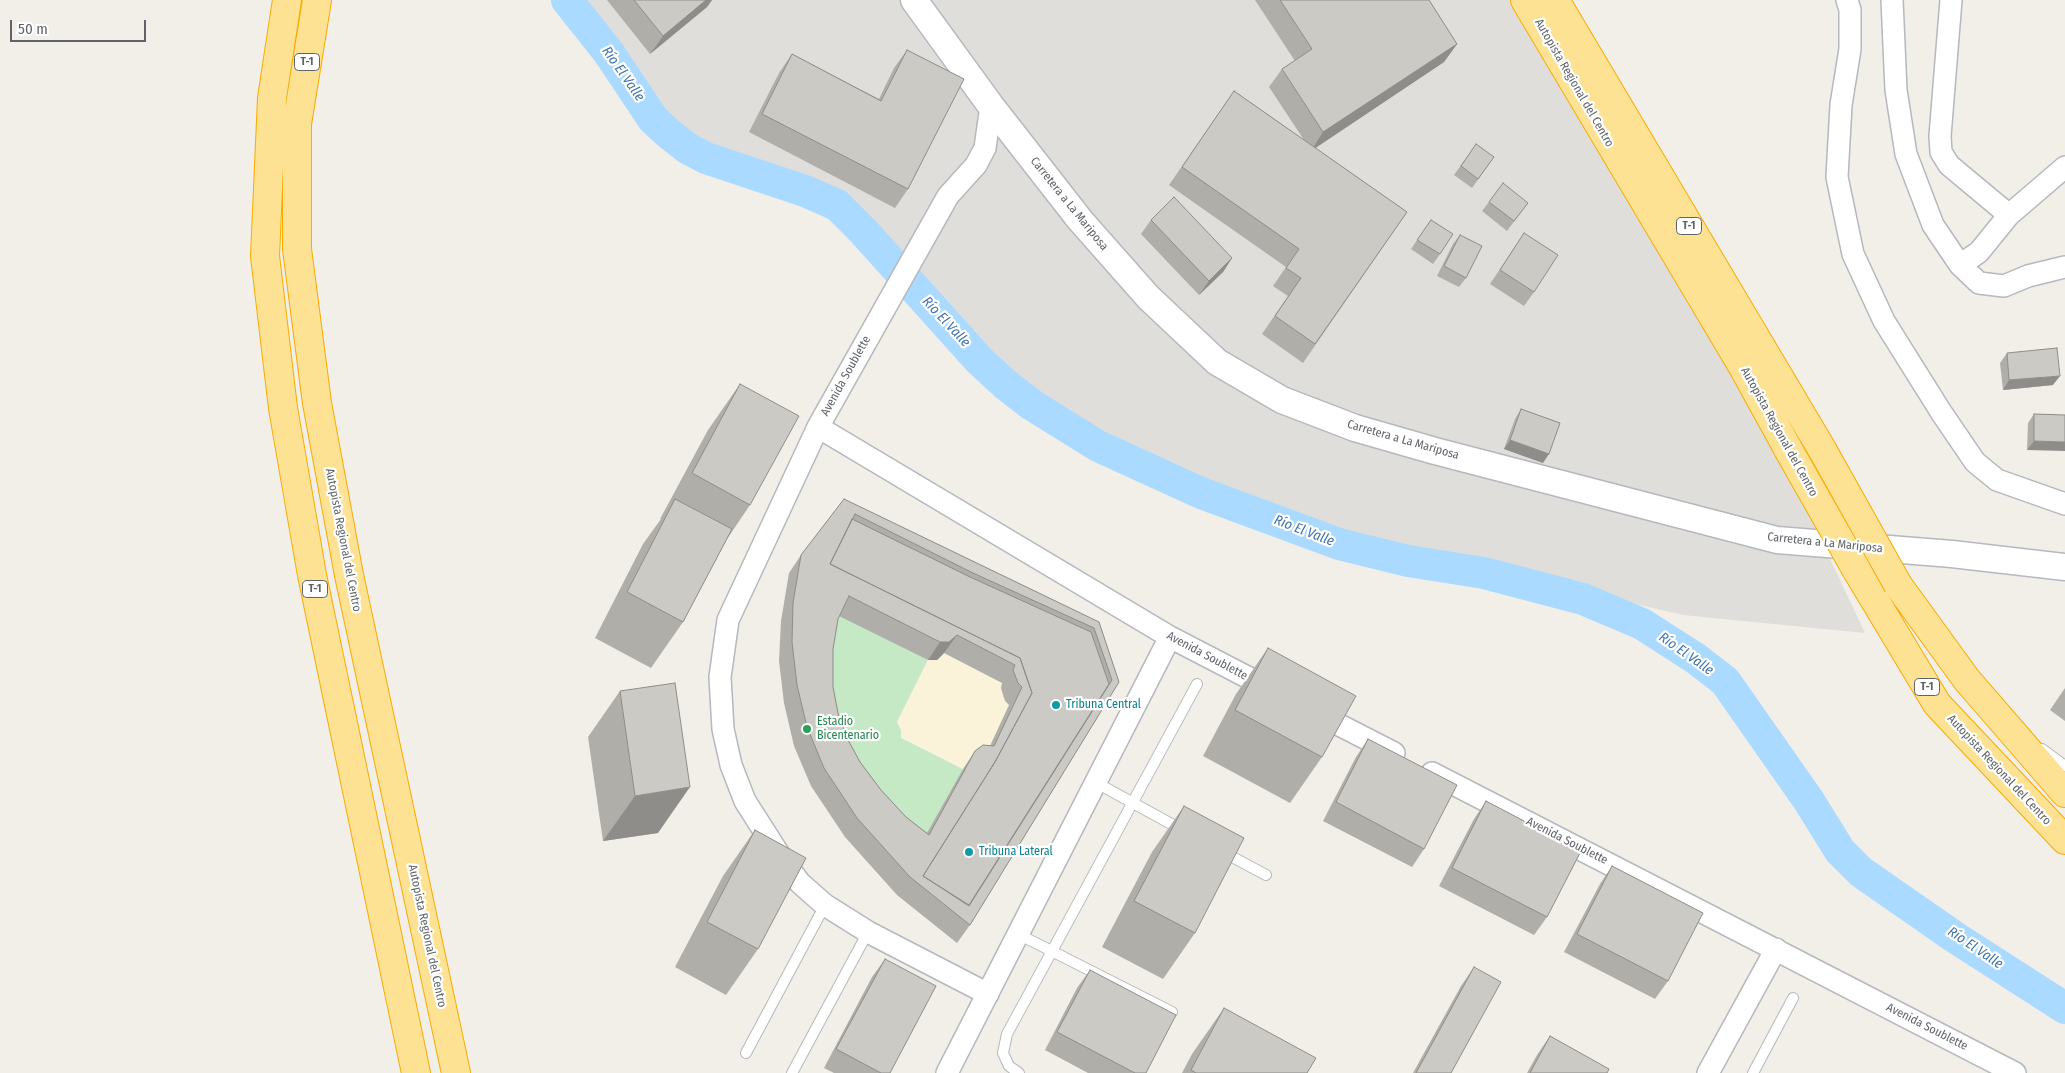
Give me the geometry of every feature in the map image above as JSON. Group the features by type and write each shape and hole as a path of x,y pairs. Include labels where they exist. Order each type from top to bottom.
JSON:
{"highway":[{"name":"T-1","path":"287,0 272,99 265,256 283,408 312,575 416,1073"},
{"name":"Autopista Regional del Centro","path":"317,0 297,126 297,249 318,403 351,585 456,1073"},
{"name":"Autopista Regional del Centro","path":"1525,0 1743,367 1856,569 1937,704 2065,840"},
{"name":"Autopista Regional del Centro","path":"1555,0 1824,451 1898,585 1967,680 2065,793"},
{"path":"272,99 297,126"}],"street":[{"path":"1847,0 1850,10 1850,49 1841,106 1837,177 1854,254 1884,320 1975,462 1997,480 2065,504"},
{"path":"1892,0 1896,90 1906,154 1933,225 1960,264 1979,283 2004,286 2028,276 2065,267"},
{"path":"1951,0 1940,136 1941,152 1949,165 2009,215"},
{"name":"Carretera a La Mariposa","path":"922,6 990,106 1080,220 1148,297 1217,362 1282,400 1355,428 1417,446 1777,540 1952,554 2065,566"},
{"name":"Avenida Soublette","path":"990,106 985,148 976,165 948,196 885,304 818,427 1170,637 2016,1073"},
{"path":"1960,264 1979,252 2009,215 2065,167"},
{"path":"818,427 728,620 720,677 723,729 731,765 746,800 782,859 800,883 825,905 868,932 988,994"},
{"path":"947,1073 1170,637"},
{"path":"1708,1073 1776,949"}],"lane":[{"path":"1019,1073 1009,1066 1002,1053 1007,1034 1197,684"},
{"path":"2001,718 2065,766"},
{"path":"1096,782 1191,834"},
{"path":"1216,848 1266,875"},
{"path":"746,1053 825,905"},
{"path":"792,1073 868,932"},
{"path":"1018,934 1172,1012"},
{"path":"1753,1073 1793,998"}],"shaded area":[{"path":"573,0 1516,0 1706,323 1800,495 1865,633 1683,615 1537,581 1381,558 1301,534 1160,481 1078,435 1027,395 880,249 830,207 715,172 697,161 673,136 639,84"}],"green space":[{"path":"836,614 928,660 897,722 901,730 901,737 963,769 917,853 826,732"}],"sand":[{"path":"944,653 1002,683 1002,696 1009,705 981,765 963,769 901,738 901,730 897,722 928,660 937,660"}],"building":[{"path":"634,0 706,0 663,36"},
{"path":"1280,0 1429,0 1457,44 1323,132 1282,69 1312,49"},
{"path":"907,50 964,79 908,189 762,114 792,54 881,101"},
{"path":"1234,91 1407,212 1315,344 1275,316 1301,278 1286,268 1299,249 1182,167"},
{"path":"1476,144 1494,157 1478,179 1461,166"},
{"path":"1503,183 1528,203 1514,221 1489,202"},
{"path":"1174,197 1232,258 1209,281 1151,220"},
{"path":"1431,220 1453,234 1440,254 1417,240"},
{"path":"1524,233 1558,255 1534,292 1500,270"},
{"path":"1460,235 1482,246 1466,278 1444,266"},
{"path":"2057,348 2060,376 2009,380 2007,353"},
{"path":"740,384 799,416 750,505 692,473"},
{"path":"1521,409 1560,423 1549,454 1510,440"},
{"path":"2034,414 2065,415 2065,442 2034,441"},
{"path":"675,499 732,529 683,622 627,592"},
{"path":"844,499 1099,622 1119,682 970,925 910,877 857,818 824,768 807,727 797,685 792,642 793,603 801,555","holes":["855,514 973,573 1094,628 1112,680 969,906 923,876 995,762 1032,693 1020,658 830,564","849,596 940,642 949,642 957,635 1015,665 1013,670 1018,683 1022,687 994,746 983,745 975,751 929,835 906,817 881,790 860,762 847,738 838,713 833,687 833,649 838,619"]},
{"path":"852,519 970,577 1091,632 1109,684 969,905 923,876 995,762 1032,693 1020,658 830,564"},
{"path":"1268,648 1356,696 1322,757 1235,710"},
{"path":"675,683 690,787 635,796 620,691"},
{"path":"1368,739 1457,785 1424,849 1336,802"},
{"path":"1486,801 1581,851 1547,917 1452,868"},
{"path":"1184,806 1244,838 1195,933 1134,901"},
{"path":"755,830 806,858 758,949 707,922"},
{"path":"1612,866 1703,913 1668,981 1577,934"},
{"path":"885,959 936,986 890,1073 881,1073 836,1049"},
{"path":"1474,967 1501,982 1451,1073 1416,1073"},
{"path":"1090,970 1176,1015 1146,1073 1135,1073 1057,1032"},
{"path":"1224,1008 1316,1058 1307,1073 1196,1073 1191,1070"},
{"path":"1550,1036 1609,1069 1607,1073 1530,1073"}],"waterway":[{"name":"Río El Valle","path":"567,0 609,53 653,119 668,133 687,148 706,158 805,191 837,205 864,232 979,360 1032,405 1098,446 1201,493 1339,544 1408,561 1484,573 1583,599 1642,624 1695,658 1725,681 1809,801 1840,851 1861,872 1956,938 2065,1008"}],"place":[{"name":"Tribuna Central","path":"1056,705"},
{"name":"Estadio Bicentenario","path":"807,729"},
{"name":"Tribuna Lateral","path":"969,852"}]}
